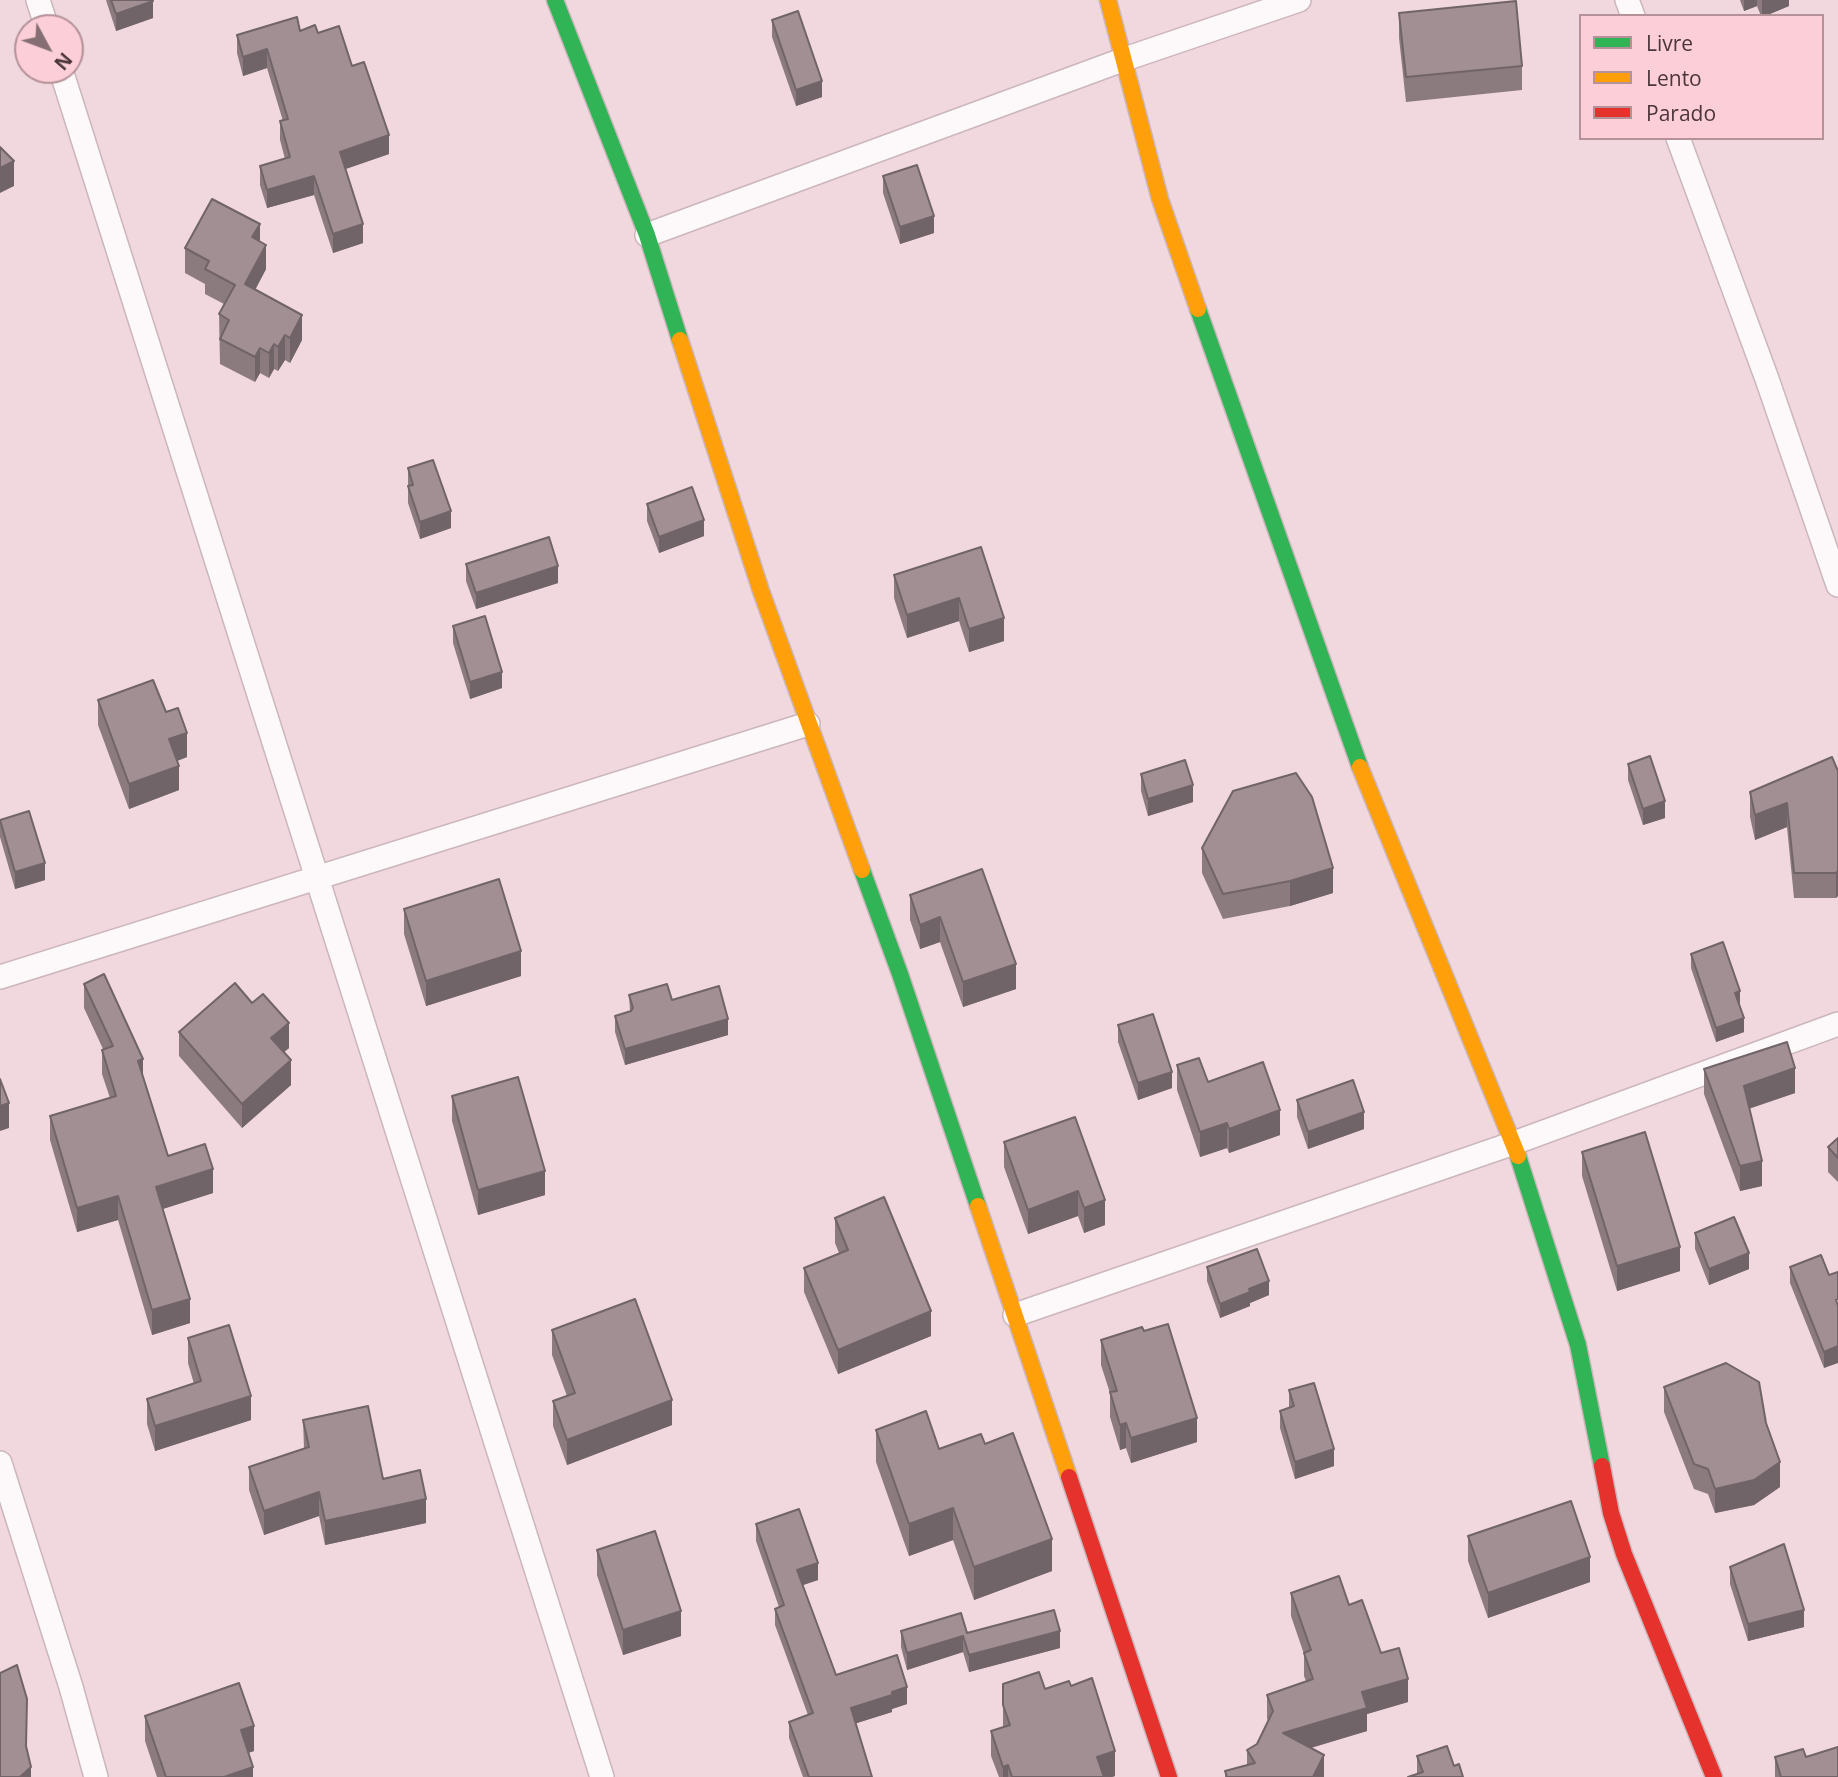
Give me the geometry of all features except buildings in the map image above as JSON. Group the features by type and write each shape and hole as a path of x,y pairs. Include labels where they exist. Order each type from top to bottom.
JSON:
{"street":[{"path":"555,0 648,235 761,591 900,974 1170,1777"},
{"path":"1108,0 1160,199 1355,754 1514,1143 1578,1345 1611,1513 1624,1554 1714,1777"},
{"path":"648,235 1125,59 1299,0"},
{"path":"65,84 602,1777"},
{"path":"1679,140 1768,379 1838,584"},
{"path":"0,977 808,723"},
{"path":"1015,1315 1514,1143 1838,1024"},
{"path":"0,1462 71,1687 96,1777"}],"traffic: fast":[{"path":"555,0 647,235 680,340"},
{"path":"1198,309 1360,767"},
{"path":"862,870 978,1206"},
{"path":"1518,1156 1578,1345 1602,1466"}],"traffic: slow":[{"path":"1108,0 1160,199 1198,309"},
{"path":"680,340 761,591 862,870"},
{"path":"1360,767 1518,1156"},
{"path":"978,1206 1069,1477"}],"traffic: jam":[{"path":"1602,1466 1611,1513 1624,1554 1714,1777"},
{"path":"1069,1477 1169,1777"}]}
